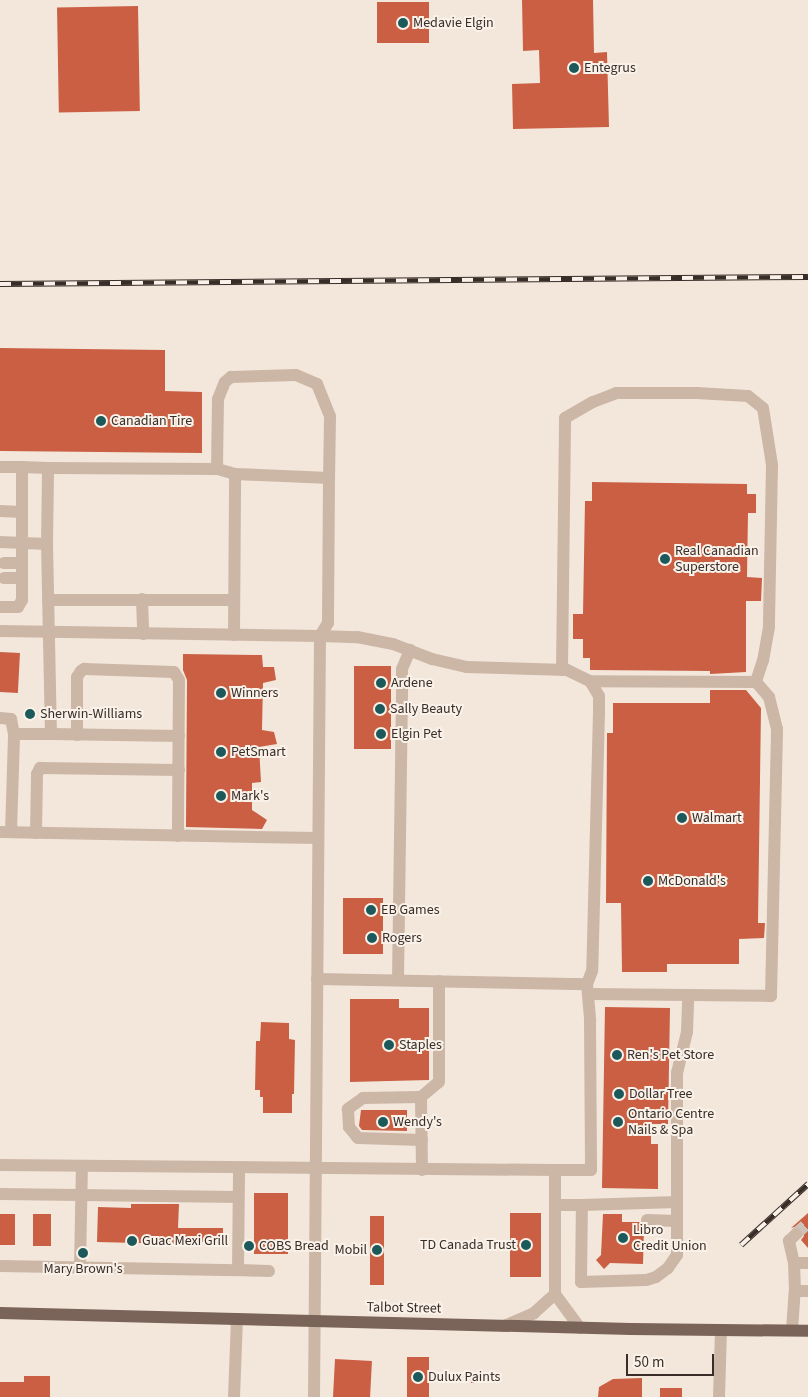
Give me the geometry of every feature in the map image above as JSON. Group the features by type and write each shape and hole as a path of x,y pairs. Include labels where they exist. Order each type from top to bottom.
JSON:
{"main road":[{"name":"Talbot Street","path":"0,1312 580,1328 808,1331"}],"lane":[{"path":"217,469 218,400 225,382 231,377 296,375 317,384 330,417 330,478 328,623 320,636 314,1397"},
{"path":"562,670 565,418 593,402 616,394 697,393 748,396 763,408 772,465 769,627 763,660 756,682"},
{"path":"0,467 217,469 235,474 330,478"},
{"path":"0,607 18,606 22,600 22,467"},
{"path":"48,468 47,544 51,734"},
{"path":"234,635 235,474"},
{"path":"0,511 22,512"},
{"path":"0,542 47,544"},
{"path":"4,563 21,563"},
{"path":"4,578 21,578"},
{"path":"142,599 143,634"},
{"path":"48,600 233,600"},
{"path":"0,631 357,637 393,644 432,659 467,667 562,670 590,682 756,682 769,697 777,729 771,996 688,995 440,981 317,979"},
{"path":"398,980 402,668 410,650"},
{"path":"77,735 77,677 84,670 174,672 179,680 178,836"},
{"path":"0,1165 316,1170 590,1170 587,989 592,971 599,712 598,696 590,682"},
{"path":"0,718 11,719 14,734 6,832 318,838"},
{"path":"14,734 179,736"},
{"path":"36,833 37,774 40,768 178,770"},
{"path":"422,1140 358,1138 349,1128 348,1109 363,1098 421,1097 440,1082 440,981"},
{"path":"582,1204 581,1282 646,1280 656,1277 668,1268 677,1255 677,1073 687,1032 688,995"},
{"path":"421,1097 422,1170"},
{"path":"80,1267 82,1166"},
{"path":"238,1270 239,1169"},
{"path":"555,1170 555,1294 580,1328"},
{"path":"0,1194 238,1197"},
{"path":"555,1205 677,1202"},
{"path":"647,1220 677,1221"},
{"path":"792,1330 802,1291 789,1241 796,1234"},
{"path":"794,1263 808,1263"},
{"path":"0,1266 269,1271"},
{"path":"504,1326 534,1313 555,1294"},
{"path":"234,1397 237,1319"},
{"path":"719,1397 721,1330"}],"building":[{"name":"Entegrus","path":"522,0 593,0 594,53 607,52 609,127 513,129 512,84 540,83 539,50 523,51"},
{"name":"Medavie Elgin","path":"377,2 429,2 429,43 377,43"},
{"path":"138,6 140,111 59,112 57,7"},
{"name":"Canadian Tire","path":"0,348 165,350 165,391 202,392 202,453 0,451"},
{"name":"Real Canadian Superstore","path":"592,482 747,484 747,494 756,494 756,513 748,513 747,577 762,578 761,601 746,601 746,672 710,674 710,671 590,670 590,658 583,658 583,639 573,639 573,614 583,614 585,501 592,501"},
{"path":"0,652 20,653 18,693 0,692"},
{"path":"183,654 262,655 263,667 274,667 276,680 263,683 262,730 274,732 277,744 259,747 261,782 252,783 252,810 267,820 262,829 186,827 187,680 183,670"},
{"path":"354,666 391,666 391,749 354,749"},
{"name":"Walmart","path":"710,690 746,690 761,708 758,923 765,923 764,938 739,939 739,964 667,964 667,972 622,972 621,903 606,903 607,733 613,733 613,703 710,703"},
{"path":"343,898 383,898 383,954 343,954"},
{"name":"Staples","path":"350,999 399,999 399,1008 429,1008 429,1080 350,1082"},
{"path":"605,1007 670,1008 668,1124 651,1124 651,1144 658,1144 658,1189 602,1188"},
{"path":"261,1022 289,1023 289,1039 295,1040 292,1113 263,1113 263,1097 260,1097 260,1090 255,1090 256,1041 260,1041"},
{"name":"Wendy's","path":"361,1110 407,1110 407,1131 362,1130 359,1126"},
{"path":"254,1193 288,1193 288,1254 254,1254"},
{"path":"131,1204 179,1204 178,1228 223,1228 223,1242 178,1242 178,1244 97,1242 98,1207 131,1208"},
{"name":"TD Canada Trust","path":"510,1213 541,1213 541,1277 510,1277"},
{"path":"808,1213 808,1248 801,1240 804,1236 802,1229 798,1226 791,1228"},
{"path":"0,1214 15,1214 15,1245 0,1245"},
{"path":"33,1214 51,1214 51,1246 33,1246"},
{"name":"Libro Credit Union","path":"603,1214 622,1214 622,1222 639,1222 644,1227 643,1264 610,1263 604,1269 596,1260 601,1255"},
{"name":"Mobil","path":"370,1216 384,1216 384,1285 370,1285"},
{"name":"Dulux Paints","path":"407,1357 429,1357 429,1397 407,1397"},
{"path":"335,1359 372,1361 370,1397 333,1397"},
{"path":"471,1374 482,1374 482,1383 471,1383"},
{"path":"24,1376 50,1376 50,1397 0,1397 0,1382 24,1382"},
{"path":"642,1378 642,1397 598,1397 599,1387 613,1379"},
{"path":"660,1388 682,1388 682,1397 660,1397"}],"tunnel":[{"path":"796,1234 808,1223"}],"railway":[{"path":"0,284 808,277"},
{"path":"741,1245 808,1184"}],"place":[{"name":"Medavie Elgin","path":"403,23"},
{"name":"Entegrus","path":"574,68"},
{"name":"Canadian Tire","path":"101,421"},
{"name":"Real Canadian Superstore","path":"665,559"},
{"name":"Ardene","path":"381,683"},
{"name":"Winners","path":"221,693"},
{"name":"Sally Beauty","path":"380,709"},
{"name":"Sherwin-Williams","path":"30,714"},
{"name":"Elgin Pet","path":"381,734"},
{"name":"PetSmart","path":"221,752"},
{"name":"Mark's","path":"221,796"},
{"name":"Walmart","path":"682,818"},
{"name":"McDonald's","path":"648,881"},
{"name":"EB Games","path":"371,910"},
{"name":"Rogers","path":"372,938"},
{"name":"Staples","path":"389,1045"},
{"name":"Ren's Pet Store","path":"617,1055"},
{"name":"Dollar Tree","path":"619,1094"},
{"name":"Wendy's","path":"383,1122"},
{"name":"Ontario Centre Nails & Spa","path":"618,1122"},
{"name":"Libro Credit Union","path":"623,1238"},
{"name":"Guac Mexi Grill","path":"132,1241"},
{"name":"TD Canada Trust","path":"526,1245"},
{"name":"COBS Bread","path":"249,1246"},
{"name":"Mobil","path":"377,1250"},
{"name":"Mary Brown's","path":"83,1253"},
{"name":"Dulux Paints","path":"418,1377"}]}
